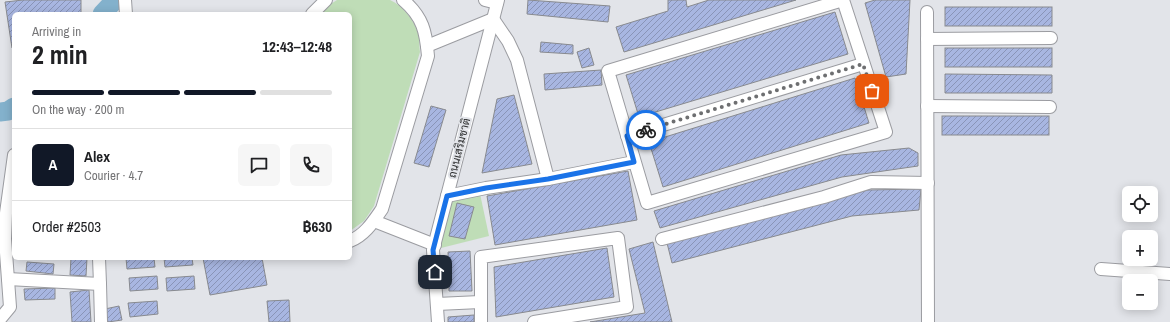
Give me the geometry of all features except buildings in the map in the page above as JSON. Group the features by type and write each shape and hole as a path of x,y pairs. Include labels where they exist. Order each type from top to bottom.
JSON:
{"street":[{"path":"125,0 126,12"},
{"path":"314,12 326,0"},
{"path":"352,240 363,234 382,209 428,56 426,36 423,26 412,8 403,0"},
{"path":"484,0 498,1"},
{"path":"842,0 863,64 886,132 647,203 608,71 842,0"},
{"name":"ถนนเสริมชาติ","path":"438,322 433,250 498,1"},
{"path":"927,12 928,322"},
{"path":"427,46 493,19 508,41 517,60 548,179"},
{"path":"927,39 1050,38"},
{"path":"627,136 863,64"},
{"path":"927,106 1050,108"},
{"path":"447,196 486,188 548,179 634,162"},
{"path":"0,319 10,307 5,239 6,213 12,170"},
{"path":"662,239 824,196 870,182 928,183"},
{"path":"374,221 434,245"},
{"path":"481,322 481,257 618,238 627,307 534,322"},
{"path":"99,260 101,322"},
{"path":"1101,269 1170,274"},
{"path":"8,279 100,284"},
{"path":"437,304 480,302"}],"green space":[{"path":"337,0 390,0 404,10 414,23 419,35 420,52 374,206 364,221 352,230 352,12 322,12 326,7"},
{"path":"479,189 489,236 433,250 447,196"}],"waterway":[{"path":"104,12 115,0"},
{"path":"0,112 8,111 12,108"}],"way so far":[{"path":"646,130 863,64 872,91"}],"route":[{"path":"435,272 433,250 447,196 486,188 548,179 634,162 627,136 646,130"}]}
